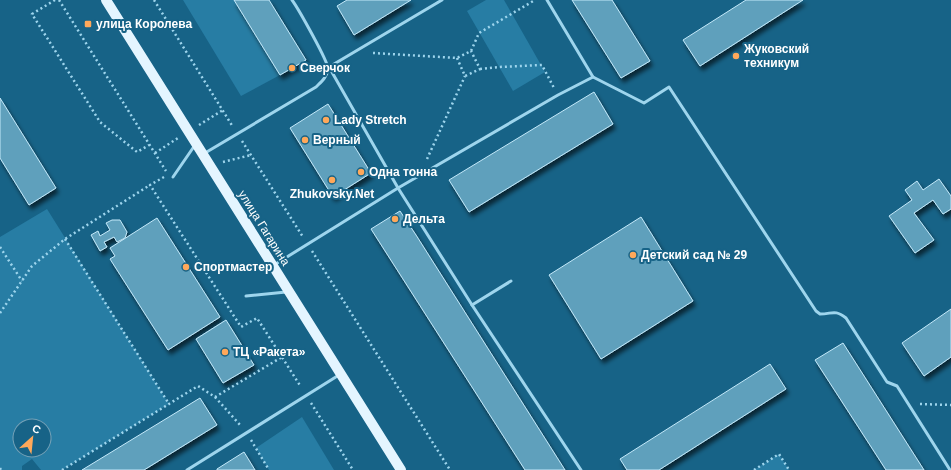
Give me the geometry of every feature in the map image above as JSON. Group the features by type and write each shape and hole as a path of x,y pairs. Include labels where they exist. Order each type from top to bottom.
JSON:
{"main road":[{"name":"улица Гагарина","path":"106,0 401,470"}],"lane":[{"path":"298,0 293,1 398,188 472,306 581,470"},
{"path":"203,155 316,87 326,77 329,67 442,0"},
{"path":"547,0 593,78 644,103 669,87 816,311 820,314 837,312 846,318 887,382 897,386 950,470"},
{"path":"273,266 420,175 558,95 593,78"},
{"path":"173,177 196,144"},
{"path":"472,306 511,281"},
{"path":"246,296 289,292"},
{"path":"187,470 340,374"}],"path":[{"path":"55,0 32,14 100,122 137,152 149,145"},
{"path":"0,313 32,266 65,239 168,174 59,0"},
{"path":"354,52 456,58 471,51 480,33 535,0"},
{"path":"471,51 480,69"},
{"path":"456,58 465,76"},
{"path":"420,175 465,76 480,69 542,65 558,95"},
{"path":"150,185 241,327 257,318 353,470"},
{"path":"65,239 169,404"},
{"path":"0,247 22,280"},
{"path":"215,397 282,356"},
{"path":"62,470 198,386 215,397 247,432 269,470"},
{"path":"908,404 951,405"},
{"path":"754,470 779,454 789,470"}],"shaded area":[{"path":"183,0 234,0 280,75 241,96"},
{"path":"486,0 504,0 545,72 513,91 467,11"},
{"path":"47,209 169,404 62,470 41,470 32,459 22,466 22,470 0,470 0,237"},
{"path":"302,417 334,470 269,470 256,448"},
{"path":"779,454 789,470 754,470"}],"building":[{"path":"234,0 269,0 306,60 280,75"},
{"path":"347,0 411,0 354,35 337,6"},
{"path":"572,0 612,0 650,61 621,78"},
{"name":"Жуковский техникум","path":"746,0 803,0 700,66 683,40"},
{"path":"594,92 613,124 469,212 449,180"},
{"path":"0,98 56,188 29,205 0,158"},
{"path":"328,104 371,173 333,197 290,128"},
{"path":"939,179 951,196 951,209 943,214 933,200 914,213 934,240 915,253 889,216 912,200 905,190 917,181 923,190"},
{"path":"400,211 565,470 525,470 371,229"},
{"path":"641,217 693,301 601,359 549,275"},
{"path":"157,218 220,317 168,350 110,259 115,256 110,248"},
{"path":"112,220 120,220 127,232 125,238 117,242 114,237 104,242 107,247 100,251 91,235 98,231 100,236 110,230 106,223"},
{"path":"951,309 951,357 924,376 902,343"},
{"name":"ТЦ «Ракета»","path":"226,320 254,365 223,383 196,339"},
{"path":"843,343 924,470 886,470 815,360"},
{"path":"770,364 786,389 659,470 627,470 620,459"},
{"path":"200,398 217,425 144,470 82,470"},
{"path":"244,452 255,470 217,470 217,469"}],"place":[{"name":"улица Королева","path":"88,24"},
{"name":"Жуковский техникум","path":"736,56"},
{"name":"Сверчок","path":"292,68"},
{"name":"Lady Stretch","path":"326,120"},
{"name":"Верный","path":"305,140"},
{"name":"Одна тонна","path":"361,172"},
{"name":"Zhukovsky.Net","path":"332,180"},
{"name":"Дельта","path":"395,219"},
{"name":"Детский сад № 29","path":"633,255"},
{"name":"Спортмастер","path":"186,267"},
{"name":"ТЦ «Ракета»","path":"225,352"}]}
